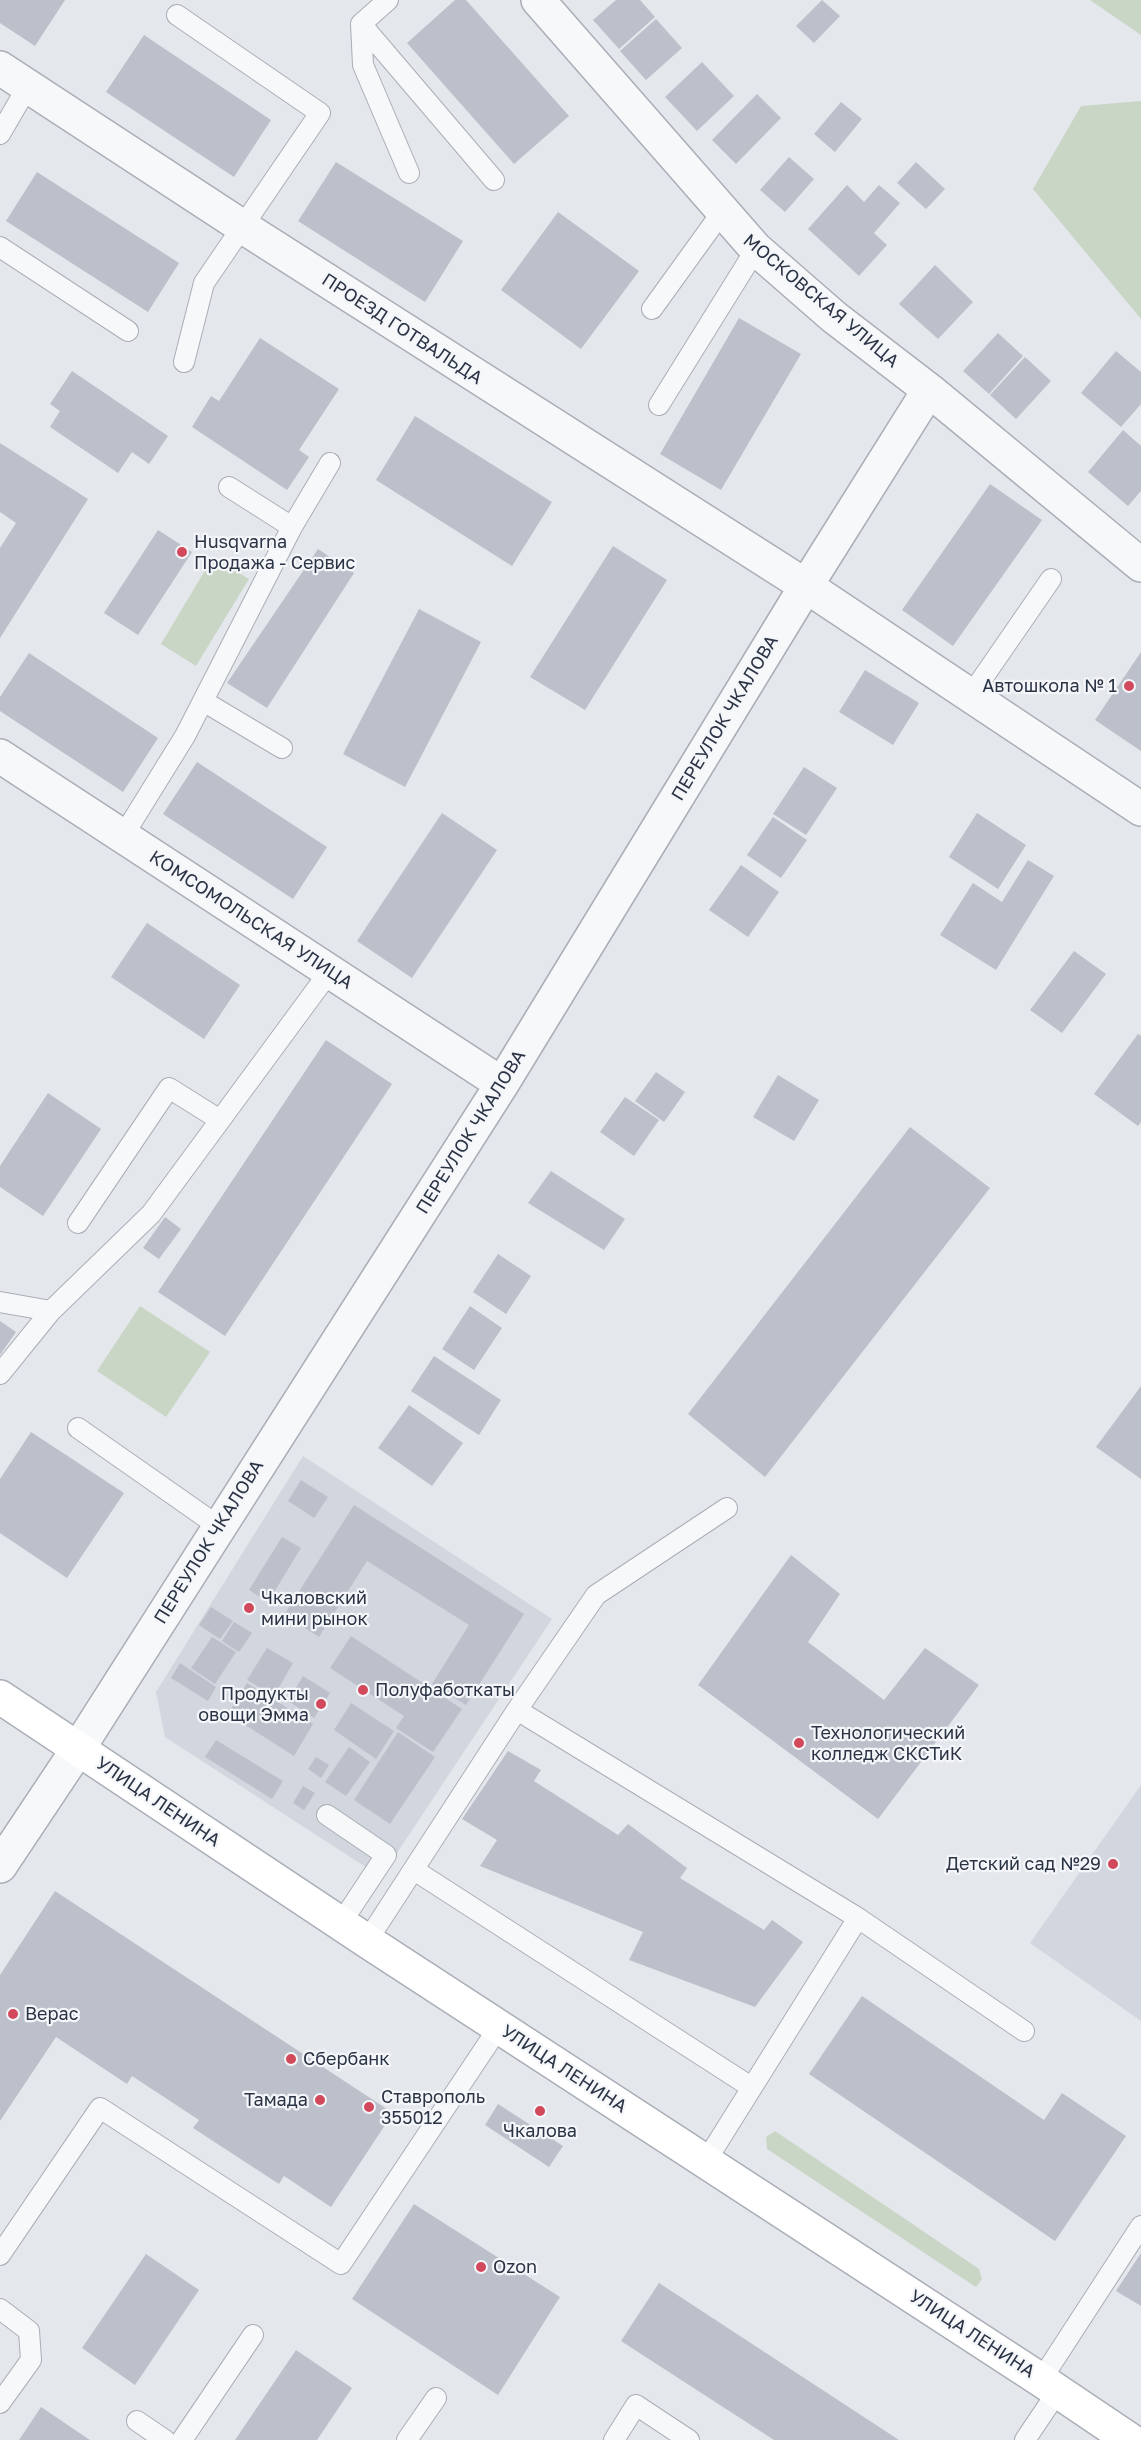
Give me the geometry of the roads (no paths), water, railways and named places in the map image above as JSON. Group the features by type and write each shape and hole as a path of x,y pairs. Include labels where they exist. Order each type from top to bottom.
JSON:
{"main road":[{"name":"УЛИЦА ЛЕНИНА","path":"0,1697 354,1932 1130,2440"}],"street":[{"name":"МОСКОВСКАЯ УЛИЦА","path":"538,0 756,249 834,316 1141,565"},
{"name":"ПРОЕЗД ГОТВАЛЬДА","path":"0,68 243,227 806,586"},
{"name":"ПЕРЕУЛОК ЧКАЛОВА","path":"0,1866 78,1749 218,1526 502,1084 928,390"},
{"path":"806,586 1141,809"},
{"name":"КОМСОМОЛЬСКАЯ УЛИЦА","path":"0,756 502,1084"}],"lane":[{"path":"361,24 388,0"},
{"path":"177,15 320,113 204,283 184,362"},
{"path":"361,24 363,65 409,172"},
{"path":"361,24 494,180"},
{"path":"0,134 28,86"},
{"path":"652,309 722,212"},
{"path":"0,247 128,331"},
{"path":"659,405 756,249"},
{"path":"123,836 185,736 292,527 330,463"},
{"path":"229,487 292,527"},
{"path":"971,695 1051,579"},
{"path":"203,701 282,748"},
{"path":"0,1374 51,1311 151,1214 330,971"},
{"path":"78,1224 169,1089 220,1120"},
{"path":"0,1302 51,1311"},
{"path":"78,1428 218,1526"},
{"path":"354,1932 414,1870 517,1710 596,1595 728,1508"},
{"path":"517,1710 858,1918 1024,2031"},
{"path":"327,1815 386,1854 354,1932"},
{"path":"414,1870 751,2087"},
{"path":"706,2161 858,1918"},
{"path":"0,2255 100,2108 341,2264 499,2027"},
{"path":"1025,2440 1049,2385 1141,2226"},
{"path":"0,2309 29,2331 31,2360 0,2403"},
{"path":"182,2440 253,2335"},
{"path":"407,2440 436,2398"},
{"path":"614,2440 636,2405 689,2440"},
{"path":"137,2421 165,2440"}],"place":[{"name":"Husqvarna Продажа - Сервис","path":"182,552"},
{"name":"Автошкола № 1","path":"1129,686"},
{"name":"Чкаловский мини рынок","path":"249,1608"},
{"name":"Полуфаботкаты","path":"363,1690"},
{"name":"Продукты овощи Эмма","path":"321,1704"},
{"name":"Технологический колледж СКСТиК","path":"799,1743"},
{"name":"Детский сад №29","path":"1113,1864"},
{"name":"Верас","path":"13,2014"},
{"name":"Сбербанк","path":"291,2059"},
{"name":"Тамада","path":"320,2100"},
{"name":"Ставрополь 355012","path":"369,2107"},
{"name":"Чкалова","path":"540,2111"},
{"name":"Ozon","path":"481,2267"}]}
